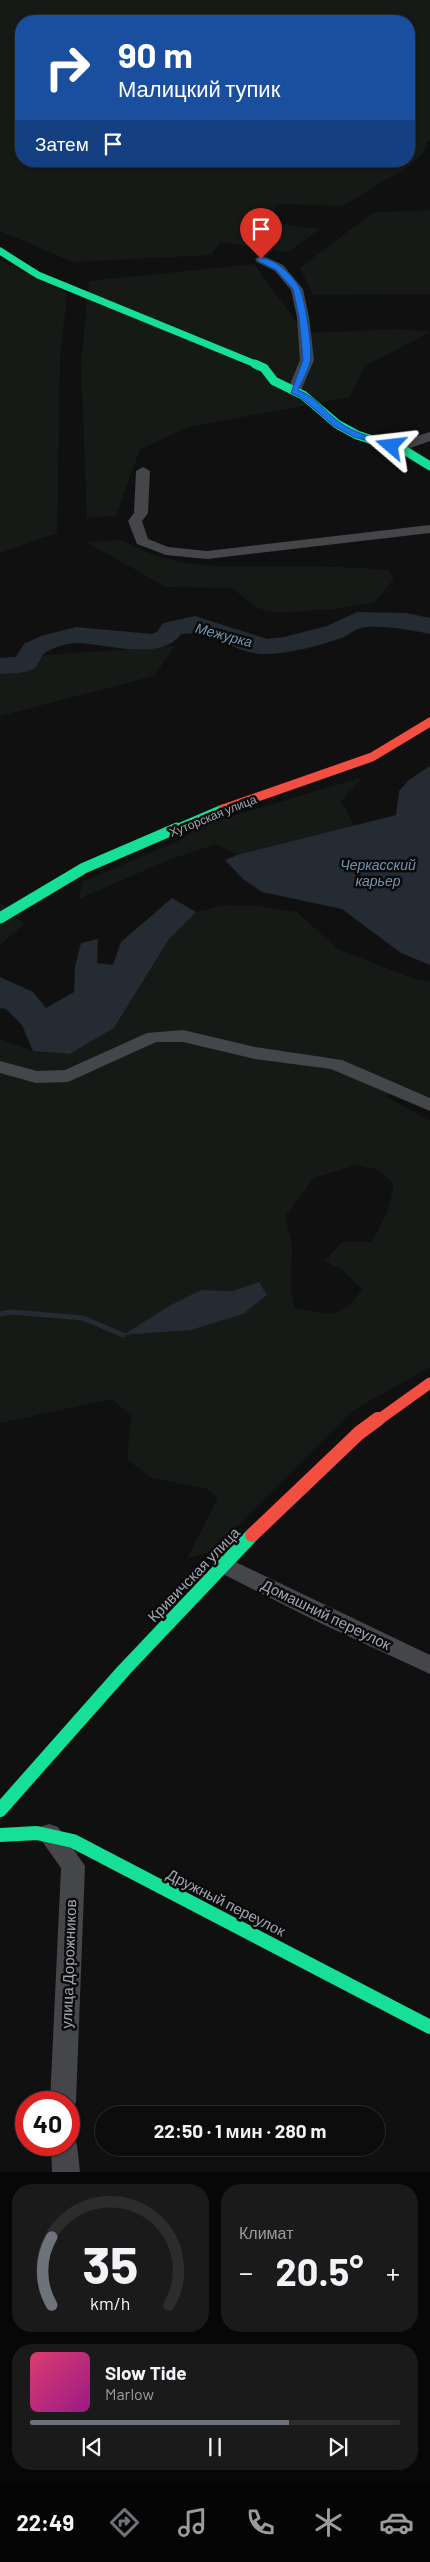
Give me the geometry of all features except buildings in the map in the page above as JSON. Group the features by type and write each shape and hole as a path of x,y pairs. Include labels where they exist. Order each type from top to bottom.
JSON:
{"street":[{"path":"0,251 28,266 38,276 92,297 117,310 264,368 274,381 303,395 337,424 378,443 404,450 430,466"},
{"path":"261,259 279,268 297,289 303,317 307,360 294,392"},
{"path":"404,450 402,446 430,436"},
{"path":"143,471 142,513 135,521 142,541 153,547 192,554 344,540 430,529"},
{"name":"Хуторская улица","path":"0,918 84,868 218,811 372,757 430,722"},
{"path":"0,1067 36,1077 68,1076 153,1037 183,1036 255,1054 335,1064 430,1105"},
{"name":"Кривичская улица","path":"0,1810 84,1713 223,1564 364,1428 401,1400 430,1383"},
{"name":"Домашний переулок","path":"223,1564 328,1617 430,1665"},
{"name":"Дружный переулок","path":"0,1835 25,1832 48,1834 84,1846 430,2027"},
{"name":"улица Дорожников","path":"48,1834 73,1866 63,2091"},
{"path":"65,2156 66,2172"}],"shaded area":[{"path":"0,0 430,0 430,141 427,141 423,153 415,160 415,15 15,15 15,167 407,167 343,206 276,204 272,223 320,229 288,252 221,242 211,255 73,262 0,231"},
{"path":"430,210 430,294 313,295 300,268 374,212"},
{"path":"0,260 67,294 60,358 57,533 0,553"},
{"path":"254,264 304,333 401,329 430,332 365,366 350,397 189,427 140,449 116,516 87,518 81,364 89,281"},
{"path":"122,540 163,558 202,565 362,568 388,570 394,579 374,603 332,609 279,613 257,608 232,588 166,587 86,542"},
{"path":"175,646 154,676 0,716 0,670 47,655"},
{"path":"363,777 341,801 355,826 237,855 216,844 168,860 79,899 82,882 178,841 203,825"},
{"path":"0,902 24,924 0,945"},
{"path":"225,905 259,906 297,912 338,949 414,979 430,981 430,1098 404,1086 385,1096 430,1121 430,1367 352,1411 211,1552 187,1558 218,1498 207,1489 152,1478 127,1460 131,1416 112,1399 0,1423 0,1039 33,1051 70,1054 114,1028 169,939 196,912","holes":["356,1165 379,1170 393,1183 389,1206 371,1242 342,1242 325,1261 344,1271 362,1289 348,1306 333,1313 295,1308 291,1293 292,1244 285,1217 314,1178","201,1290 233,1291 216,1321 191,1330 124,1335 169,1306"]}],"water":[{"name":"Черкасский карьер","path":"430,766 430,965 401,953 342,909 262,892 243,879 225,860 237,855 396,815 399,791 409,780"},
{"path":"172,898 196,912 169,939 114,1028 70,1054 33,1051 22,1025 6,1009 0,1008 0,977 33,992 46,1008 74,992 75,967 81,943 98,939 97,963 113,965 121,942"},
{"path":"259,1282 267,1295 243,1314 191,1330 123,1335 169,1306 201,1290 233,1291"}],"waterway":[{"name":"Межурка","path":"0,666 23,664 29,659 33,649 50,641 76,635 143,642 157,641 166,637 172,628 195,624 251,644 267,647 285,645 336,631 357,620 406,621 430,626"},
{"path":"0,1314 12,1312 83,1318 123,1335"}],"traffic: fast":[{"path":"0,251 38,275 264,368 274,381 303,395 337,424 357,435 404,450 430,466"},
{"path":"0,918 84,868 223,809"},
{"path":"0,1810 124,1670 252,1535"},
{"path":"0,1835 37,1833 73,1841 430,2027"}],"traffic: jam":[{"path":"223,809 372,757 430,722"},
{"path":"252,1535 359,1433 430,1383"}],"route":[{"path":"261,259 279,268 297,289 303,317 307,360 294,392 303,395 337,424 357,435 391,446"}]}
